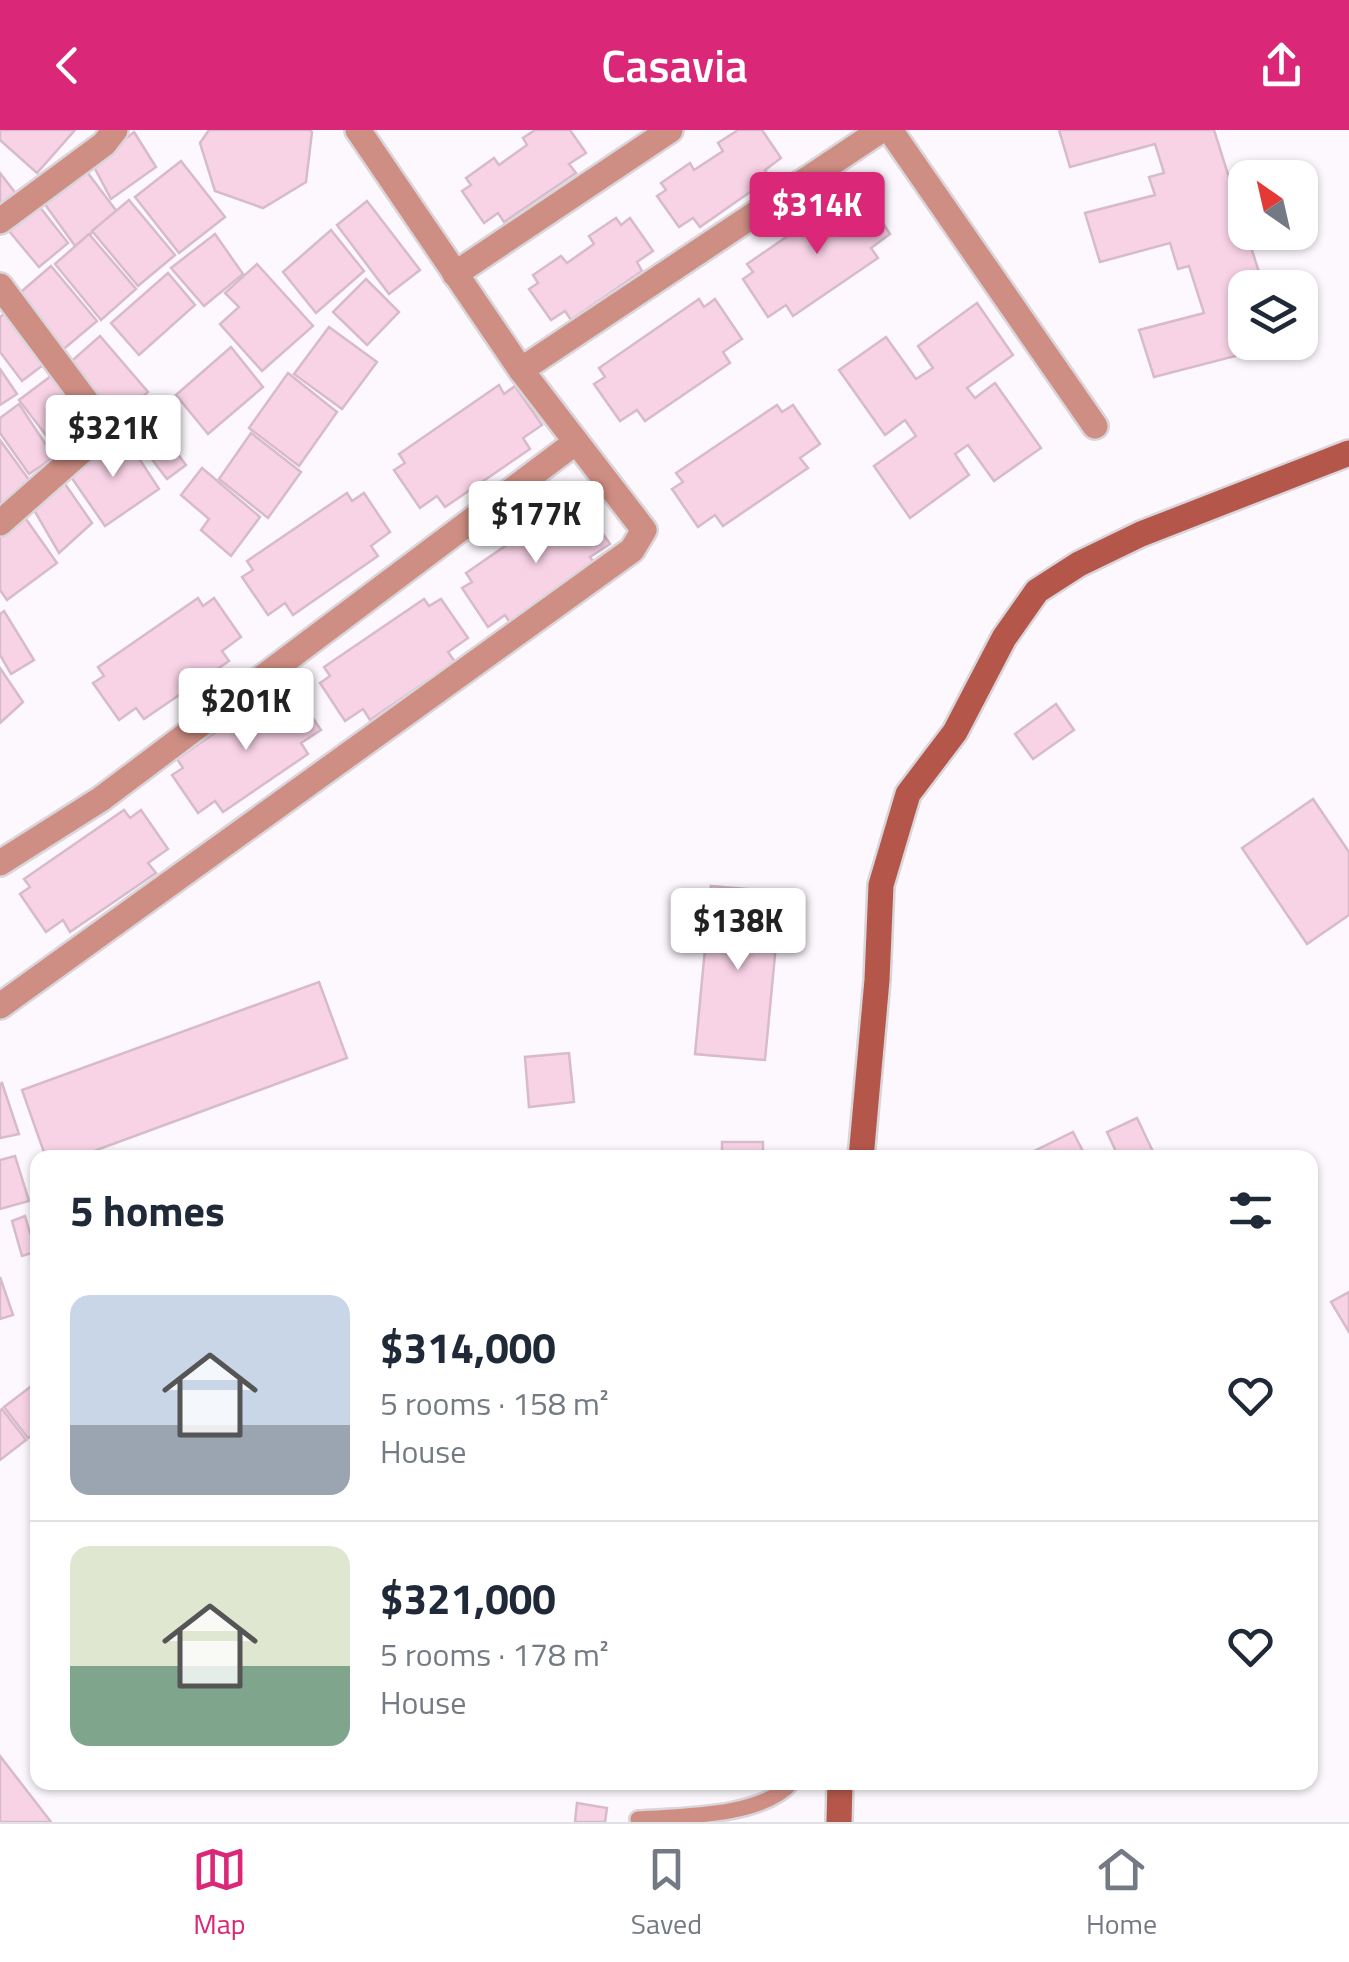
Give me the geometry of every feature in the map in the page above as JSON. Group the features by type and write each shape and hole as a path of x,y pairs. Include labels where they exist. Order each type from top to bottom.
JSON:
{"street":[{"path":"0,221 104,144 115,130"},
{"path":"0,1006 632,550 644,530 521,370 358,130"},
{"path":"455,274 670,130"},
{"path":"521,370 881,130"},
{"path":"890,130 1095,426"},
{"path":"0,286 103,424 93,442 0,523"},
{"path":"0,863 102,798 576,442"},
{"path":"862,1150 881,884 908,794 955,732 1004,638 1037,591 1079,564 1140,534 1349,453"},
{"path":"839,1822 840,1790"}],"lane":[{"path":"638,1819 730,1812 786,1790"}],"building":[{"path":"0,130 75,130 37,173 0,140"},
{"path":"209,130 310,130 306,182 263,208 215,191 200,143"},
{"path":"535,130 570,130 586,153 569,164 576,173 504,222 498,213 484,223 462,191 471,185 466,178 494,158 499,165 527,145 523,138"},
{"path":"738,130 762,130 781,158 765,170 770,178 700,227 693,218 679,227 657,196 666,190 661,183 690,163 694,170 723,151 718,143"},
{"path":"1059,130 1214,130 1228,174 1228,250 1252,250 1258,270 1228,270 1228,358 1154,377 1139,330 1204,313 1189,266 1178,269 1170,243 1100,262 1085,213 1155,195 1149,177 1164,173 1155,144 1070,167"},
{"path":"134,132 156,167 111,199 93,165"},
{"path":"181,161 225,217 179,253 135,197"},
{"path":"81,164 118,213 75,246 39,196"},
{"path":"0,173 17,195 0,208"},
{"path":"847,195 852,202 864,195 890,234 871,248 878,258 793,316 786,305 768,317 743,279 753,272 747,264"},
{"path":"129,200 175,255 138,286 92,231"},
{"path":"367,201 420,270 389,294 337,225"},
{"path":"39,206 68,243 39,267 9,231"},
{"path":"616,218 621,225 630,218 653,251 637,262 642,271 571,320 565,311 551,320 529,289 538,283 533,275 561,256 567,263 594,244 589,236"},
{"path":"331,230 364,271 316,313 283,272"},
{"path":"89,234 136,289 101,320 55,264"},
{"path":"215,234 243,274 204,306 171,268"},
{"path":"257,264 313,326 262,371 220,324 239,307 225,293"},
{"path":"51,266 97,321 59,353 14,298"},
{"path":"168,273 195,305 139,355 111,323"},
{"path":"366,279 399,312 367,345 333,312"},
{"path":"699,299 704,307 715,299 742,339 723,352 730,363 645,421 637,410 620,421 594,384 605,377 599,368"},
{"path":"977,303 1013,355 967,388 975,398 995,383 1041,448 994,481 968,445 955,454 969,475 910,518 874,466 916,436 905,420 885,435 839,370 886,337 916,379 933,368 918,346"},
{"path":"7,312 47,362 22,381 0,352 0,317"},
{"path":"329,327 377,362 342,409 294,374"},
{"path":"100,336 148,392 114,422 66,366"},
{"path":"231,347 263,387 208,434 176,395"},
{"path":"0,369 17,394 0,405"},
{"path":"55,373 99,429 62,456 19,400"},
{"path":"288,373 337,412 299,466 249,428"},
{"path":"499,385 504,394 515,386 542,425 523,438 530,449 445,507 437,496 420,508 394,470 405,463 399,454"},
{"path":"19,404 54,457 29,474 0,433 0,418"},
{"path":"777,405 782,412 793,405 820,444 800,458 808,468 723,526 715,515 698,527 672,489 683,482 676,473"},
{"path":"150,418 186,465 167,479 131,432"},
{"path":"251,433 301,472 268,518 219,479"},
{"path":"123,434 159,489 105,526 67,471"},
{"path":"0,440 32,484 0,507"},
{"path":"202,468 260,517 231,556 201,530 209,519 181,495"},
{"path":"63,481 92,523 59,553 34,510"},
{"path":"347,493 352,501 364,493 390,532 371,546 378,556 293,615 285,603 268,615 242,577 253,570 247,561"},
{"path":"566,504 572,512 583,505 610,544 590,557 597,567 512,626 505,615 488,627 462,588 472,582 466,573"},
{"path":"21,512 57,563 7,600 0,590 0,527"},
{"path":"198,598 203,606 214,598 241,637 222,651 229,661 144,719 136,708 119,720 93,683 104,676 98,667"},
{"path":"424,599 429,606 441,599 468,638 448,652 455,662 370,720 363,709 345,721 320,683 330,676 324,667"},
{"path":"4,611 34,660 11,674 0,655 0,614"},
{"path":"0,668 23,702 0,723"},
{"path":"277,690 283,698 294,691 321,730 301,743 308,754 223,812 215,801 198,813 172,775 183,768 177,759"},
{"path":"1056,704 1074,730 1033,759 1015,734"},
{"path":"1313,799 1349,852 1349,915 1307,944 1242,848"},
{"path":"124,810 130,818 141,810 168,849 148,863 156,873 70,932 63,920 46,932 20,894 30,887 24,879"},
{"path":"711,886 781,892 765,1060 695,1054"},
{"path":"319,982 347,1058 97,1150 43,1150 22,1090"},
{"path":"569,1053 574,1102 529,1107 525,1057"},
{"path":"0,1084 19,1134 0,1138"},
{"path":"1137,1118 1152,1150 1115,1150 1107,1132"},
{"path":"1073,1132 1082,1150 1036,1150"},
{"path":"722,1142 763,1142 763,1150 722,1150"},
{"path":"15,1156 29,1201 0,1209 0,1160"},
{"path":"25,1216 30,1254 22,1256 12,1221"},
{"path":"0,1277 13,1315 0,1319"},
{"path":"1349,1292 1349,1332 1331,1302"},
{"path":"30,1387 30,1437 28,1438 4,1407"},
{"path":"0,1411 26,1440 0,1460"},
{"path":"0,1756 51,1822 0,1822"},
{"path":"577,1803 607,1808 605,1822 575,1822"}]}
